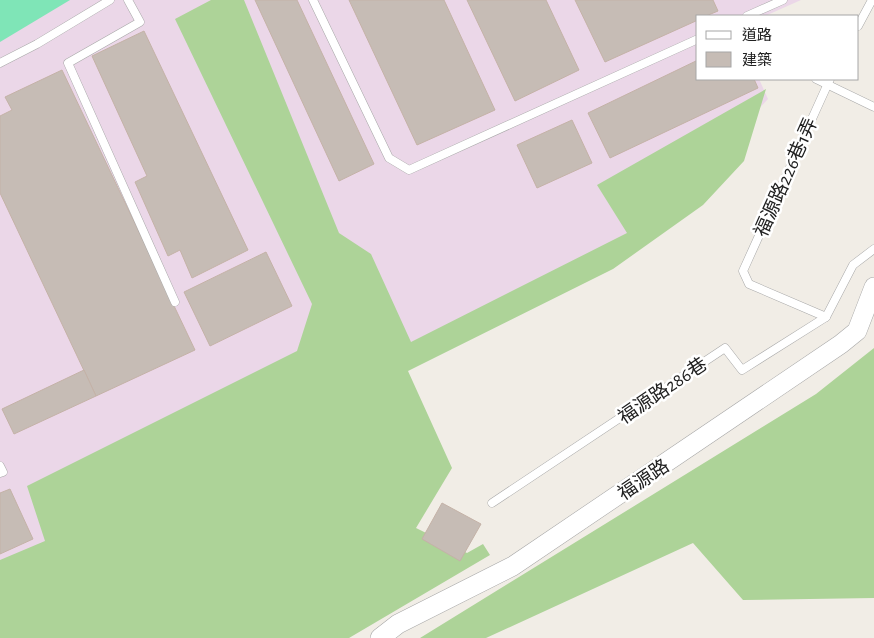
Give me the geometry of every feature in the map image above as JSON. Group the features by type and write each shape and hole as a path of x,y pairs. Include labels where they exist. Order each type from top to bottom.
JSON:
{"street":[{"name":"福源路","path":"380,638 398,624 513,566 841,344 857,331 874,287"}],"lane":[{"path":"0,63 37,44 110,0"},
{"path":"128,0 140,22 68,62 175,302"},
{"path":"313,0 389,158 408,170 696,39"},
{"path":"749,15 783,0"},
{"path":"859,24 872,0"},
{"path":"829,81 874,106"},
{"name":"福源路226巷1弄","path":"826,317 749,284 743,271 829,81"},
{"path":"826,317 853,265 874,249"},
{"name":"福源路286巷","path":"492,502 725,348 742,370 826,317"},
{"path":"0,466 3,472 0,473"}],"shaded area":[{"path":"0,0 801,0 767,15 696,15 696,80 759,80 768,99 639,240 0,571"}],"green space":[{"path":"0,0 70,0 0,42"},
{"path":"211,0 244,0 339,233 371,254 411,342 627,233 597,185 766,89 744,161 703,205 613,269 408,371 452,468 416,528 467,553 483,544 490,555 349,638 0,638 0,560 45,541 27,486 297,351 312,304 175,19"},
{"path":"874,348 874,598 743,600 693,543 486,638 420,638 816,394"}],"building":[{"path":"255,0 297,0 374,164 339,181"},
{"path":"349,0 444,0 495,110 417,145"},
{"path":"467,0 546,0 579,70 515,101"},
{"path":"575,0 713,0 718,11 708,15 696,15 696,21 605,62"},
{"path":"144,31 248,250 192,278 180,250 168,256 135,182 147,176 92,56"},
{"path":"696,61 696,80 754,80 758,88 610,158 588,113"},
{"path":"62,70 195,350 96,396 0,193 0,116 12,110 5,97"},
{"path":"572,120 592,163 537,188 517,145"},
{"path":"266,252 292,306 210,346 184,292"},
{"path":"84,370 96,396 14,434 2,409"},
{"path":"10,489 33,539 0,554 0,493"},
{"path":"442,503 481,524 460,561 422,539"}]}
